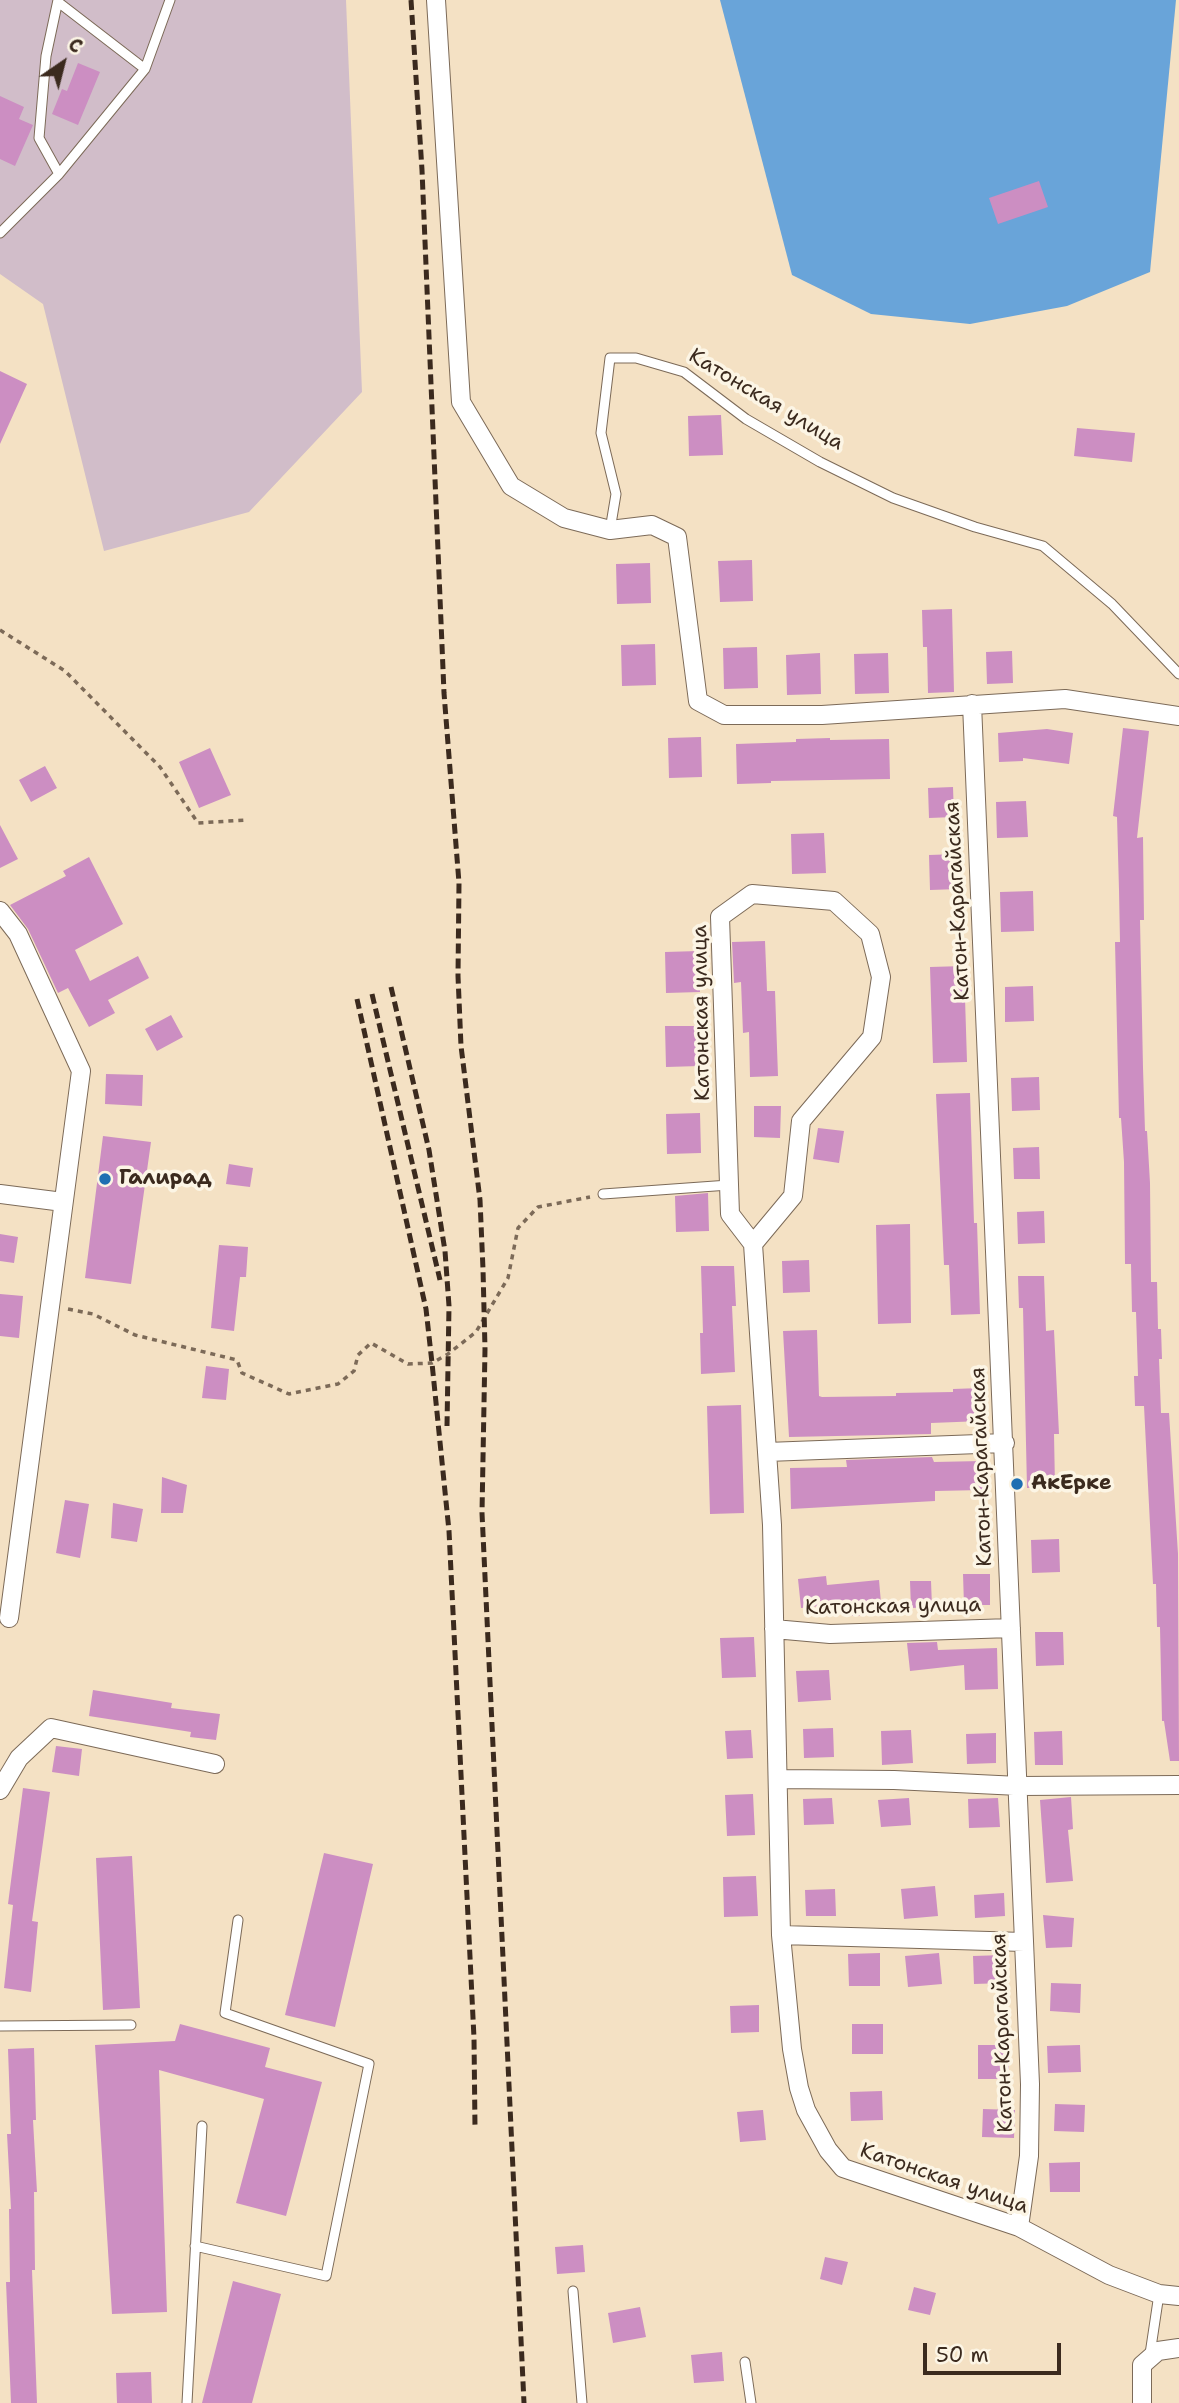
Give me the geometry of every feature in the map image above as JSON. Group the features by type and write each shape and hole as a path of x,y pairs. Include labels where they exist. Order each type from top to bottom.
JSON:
{"street":[{"path":"436,0 461,402 511,486 564,519 610,530 652,525 677,537 698,701 724,715 822,715 1065,699 1179,716"},
{"name":"Катон-Карагайская","path":"972,705 1030,2084 1029,2156 1019,2227"},
{"name":"Катонская улица","path":"753,1244 793,1196 801,1121 872,1037 881,977 870,934 834,901 752,894 720,917 730,1214 753,1244 772,1525 781,1935 790,2036 799,2088 806,2110 828,2150 843,2168 1019,2227 1109,2275 1159,2294 1179,2297"},
{"path":"0,911 18,934 81,1071 9,1618"},
{"path":"0,1194 63,1202"},
{"path":"767,1452 1005,1443"},
{"name":"Катонская улица","path":"774,1629 830,1634 1011,1629"},
{"path":"0,1790 19,1758 51,1728 215,1764"},
{"path":"778,1779 894,1780 1019,1786 1179,1785"},
{"path":"781,1935 1024,1942"},
{"path":"1142,2403 1142,2365 1157,2350 1179,2348"}],"lane":[{"path":"0,233 59,174 145,69 170,0"},
{"path":"59,174 39,138 46,55 58,1 145,69"},
{"name":"Катонская улица","path":"610,530 616,494 601,433 610,358 636,358 684,372 746,419 820,462 893,498 975,527 1043,546 1112,604 1178,669"},
{"path":"603,1194 729,1185"},
{"path":"195,2246 326,2276 369,2064 225,2012 238,1920"},
{"path":"0,2026 131,2025"},
{"path":"187,2403 202,2126"},
{"path":"573,2291 582,2403"},
{"path":"1149,2358 1159,2294"},
{"path":"746,2362 751,2403"}],"path":[{"path":"0,630 65,671 160,767 198,823 246,820"},
{"path":"50,1306 93,1314 135,1335 237,1360 242,1373 289,1394 338,1384 354,1371 358,1355 371,1343 408,1364 432,1363 448,1354 476,1332 508,1278 518,1228 538,1207 603,1194"}],"shaded area":[{"path":"0,0 346,0 362,392 249,512 104,551 43,304 0,274"}],"water":[{"path":"720,0 1176,0 1150,272 1067,306 970,324 871,314 792,275"}],"building":[{"path":"78,63 100,72 78,125 52,114 62,89 67,91"},
{"path":"0,96 24,107 19,119 33,125 15,166 0,159"},
{"path":"1039,181 1048,207 998,224 989,198"},
{"path":"0,371 27,384 0,444"},
{"path":"721,415 723,455 689,456 688,416"},
{"path":"1077,428 1135,433 1132,462 1074,456"},
{"path":"752,560 753,601 720,602 718,561"},
{"path":"650,563 651,603 617,604 616,564"},
{"path":"952,609 954,692 928,693 927,647 923,647 922,610"},
{"path":"655,644 656,685 622,686 621,645"},
{"path":"757,647 758,688 724,689 723,648"},
{"path":"1012,651 1013,683 987,684 986,652"},
{"path":"820,653 821,694 787,695 786,655"},
{"path":"888,653 889,693 855,694 854,654"},
{"path":"1123,728 1149,731 1137,838 1143,837 1144,920 1140,920 1143,1068 1150,1183 1151,1282 1157,1282 1162,1359 1159,1359 1161,1413 1169,1413 1178,1554 1179,1761 1170,1761 1162,1721 1160,1627 1157,1627 1156,1584 1153,1584 1144,1406 1135,1406 1134,1376 1138,1376 1136,1312 1132,1312 1131,1264 1125,1264 1124,1162 1119,1118 1115,942 1120,942 1119,890 1117,817 1113,816"},
{"path":"1047,729 1073,733 1069,764 1023,758 1023,761 999,762 998,733"},
{"path":"701,737 702,777 669,778 668,738"},
{"path":"830,738 889,739 890,779 737,784 736,744"},
{"path":"210,748 231,795 199,808 179,762"},
{"path":"45,766 57,788 31,802 19,780"},
{"path":"953,787 954,817 929,818 928,788"},
{"path":"1026,801 1028,837 997,838 996,802"},
{"path":"0,825 18,859 0,868"},
{"path":"824,833 826,873 792,874 791,834"},
{"path":"958,854 959,889 930,890 929,855"},
{"path":"89,857 123,924 75,950 90,981 138,956 149,978 108,1000 115,1013 89,1027 68,988 58,993 28,929 10,905 66,876 63,871"},
{"path":"1033,891 1034,931 1001,932 1000,892"},
{"path":"765,941 767,991 775,991 778,1076 750,1077 749,1032 743,1033 741,982 734,983 732,942"},
{"path":"699,951 700,992 666,993 665,952"},
{"path":"964,966 967,1062 933,1063 930,967"},
{"path":"1033,986 1034,1021 1005,1022 1005,987"},
{"path":"171,1015 183,1037 157,1051 145,1029"},
{"path":"665,1026 698,1026 700,1066 666,1067"},
{"path":"106,1074 143,1075 142,1106 105,1104"},
{"path":"1039,1077 1040,1110 1012,1111 1011,1078"},
{"path":"970,1093 980,1314 951,1315 949,1265 944,1265 936,1094"},
{"path":"754,1106 781,1106 780,1138 754,1137"},
{"path":"700,1113 701,1153 667,1154 666,1114"},
{"path":"818,1128 844,1131 839,1163 813,1159"},
{"path":"103,1136 151,1142 131,1284 85,1278"},
{"path":"1039,1147 1040,1179 1014,1179 1013,1148"},
{"path":"229,1164 253,1168 250,1187 226,1184"},
{"path":"708,1193 709,1231 676,1232 675,1196"},
{"path":"1044,1211 1045,1243 1018,1244 1017,1212"},
{"path":"910,1224 911,1323 878,1324 876,1225"},
{"path":"0,1234 18,1237 14,1263 0,1261"},
{"path":"219,1245 248,1247 246,1277 240,1277 234,1331 211,1328"},
{"path":"809,1260 810,1292 783,1293 782,1261"},
{"path":"701,1266 734,1266 736,1306 732,1306 735,1372 701,1374"},
{"path":"1018,1276 1044,1276 1046,1331 1054,1330 1059,1434 1054,1434 1055,1487 1027,1488 1023,1308 1019,1308"},
{"path":"0,1294 23,1296 19,1338 0,1336"},
{"path":"817,1330 819,1396 896,1396 896,1393 953,1392 953,1389 981,1388 982,1421 931,1423 931,1434 789,1437 783,1331"},
{"path":"206,1366 229,1369 226,1400 202,1398"},
{"path":"741,1405 744,1513 710,1514 707,1406"},
{"path":"932,1457 934,1462 982,1461 983,1490 935,1491 935,1501 791,1509 790,1468 847,1467 846,1460"},
{"path":"162,1477 187,1485 183,1513 161,1513"},
{"path":"65,1500 89,1504 80,1558 56,1553"},
{"path":"113,1503 143,1509 137,1542 111,1538"},
{"path":"1059,1539 1060,1572 1032,1573 1031,1540"},
{"path":"963,1574 990,1574 990,1605 964,1605"},
{"path":"826,1576 827,1585 879,1580 882,1614 852,1616 851,1603 801,1608 798,1579"},
{"path":"910,1581 931,1581 932,1607 911,1608"},
{"path":"1035,1632 1063,1632 1064,1665 1036,1666"},
{"path":"754,1637 756,1677 722,1678 720,1638"},
{"path":"937,1642 938,1650 997,1648 998,1689 965,1690 964,1665 910,1671 907,1643"},
{"path":"829,1670 831,1700 798,1702 796,1671"},
{"path":"93,1690 172,1703 171,1708 220,1714 216,1740 190,1737 191,1732 89,1716"},
{"path":"833,1728 834,1757 804,1758 803,1729"},
{"path":"751,1730 753,1758 727,1759 725,1731"},
{"path":"911,1730 913,1763 882,1765 881,1731"},
{"path":"1062,1731 1063,1765 1035,1765 1034,1732"},
{"path":"996,1733 996,1763 967,1764 966,1734"},
{"path":"56,1746 82,1749 79,1776 52,1772"},
{"path":"23,1788 50,1792 32,1921 38,1922 31,1992 4,1988 13,1905 8,1904"},
{"path":"753,1794 755,1835 727,1836 725,1795"},
{"path":"1071,1797 1073,1829 1068,1830 1073,1881 1046,1883 1040,1800"},
{"path":"832,1798 834,1824 804,1825 803,1799"},
{"path":"909,1798 911,1825 881,1827 878,1800"},
{"path":"998,1798 1000,1827 969,1828 968,1799"},
{"path":"324,1853 373,1864 335,2027 285,2015"},
{"path":"132,1856 140,2008 103,2010 96,1858"},
{"path":"756,1876 758,1916 724,1917 723,1877"},
{"path":"935,1886 938,1916 904,1919 901,1889"},
{"path":"835,1889 836,1916 806,1916 805,1890"},
{"path":"1004,1893 1005,1916 975,1918 974,1895"},
{"path":"1043,1915 1074,1918 1072,1947 1046,1948"},
{"path":"880,1953 880,1986 849,1986 848,1954"},
{"path":"939,1953 942,1984 908,1987 905,1956"},
{"path":"1004,1955 1005,1983 974,1984 973,1956"},
{"path":"1051,1983 1081,1984 1080,2013 1050,2011"},
{"path":"759,2005 759,2032 731,2033 730,2006"},
{"path":"180,2024 270,2048 265,2067 322,2082 286,2216 236,2203 264,2099 159,2070 167,2312 112,2314 95,2045 175,2041"},
{"path":"852,2024 883,2024 883,2054 852,2054"},
{"path":"978,2045 1009,2045 1009,2079 978,2079"},
{"path":"1080,2045 1081,2072 1048,2073 1047,2046"},
{"path":"34,2048 36,2120 33,2120 37,2192 34,2192 35,2270 32,2270 37,2403 11,2403 6,2282 10,2282 11,2209 7,2134 11,2134 8,2049"},
{"path":"882,2091 883,2120 851,2121 850,2092"},
{"path":"1055,2104 1085,2105 1084,2132 1054,2131"},
{"path":"983,2109 1015,2110 1014,2138 982,2137"},
{"path":"763,2110 766,2140 740,2142 737,2112"},
{"path":"1080,2162 1080,2192 1050,2192 1049,2163"},
{"path":"583,2245 585,2272 557,2274 555,2247"},
{"path":"825,2257 848,2262 842,2285 820,2279"},
{"path":"233,2281 281,2294 252,2403 202,2403"},
{"path":"914,2287 936,2293 930,2315 908,2310"},
{"path":"640,2307 646,2337 613,2343 608,2313"},
{"path":"722,2352 724,2381 694,2383 691,2355"},
{"path":"151,2372 152,2403 117,2403 116,2373"}],"railway":[{"path":"411,0 422,170 444,693 459,883 458,976 461,1046 480,1200 485,1349 482,1513 524,2403"},
{"path":"391,987 429,1150 445,1251 449,1306 447,1426"},
{"path":"372,994 440,1280"},
{"path":"357,999 426,1309 432,1363 449,1531 474,2038 475,2128"}],"place":[{"name":"Галирад","path":"105,1179"},
{"name":"АкЕрке","path":"1017,1484"}]}
